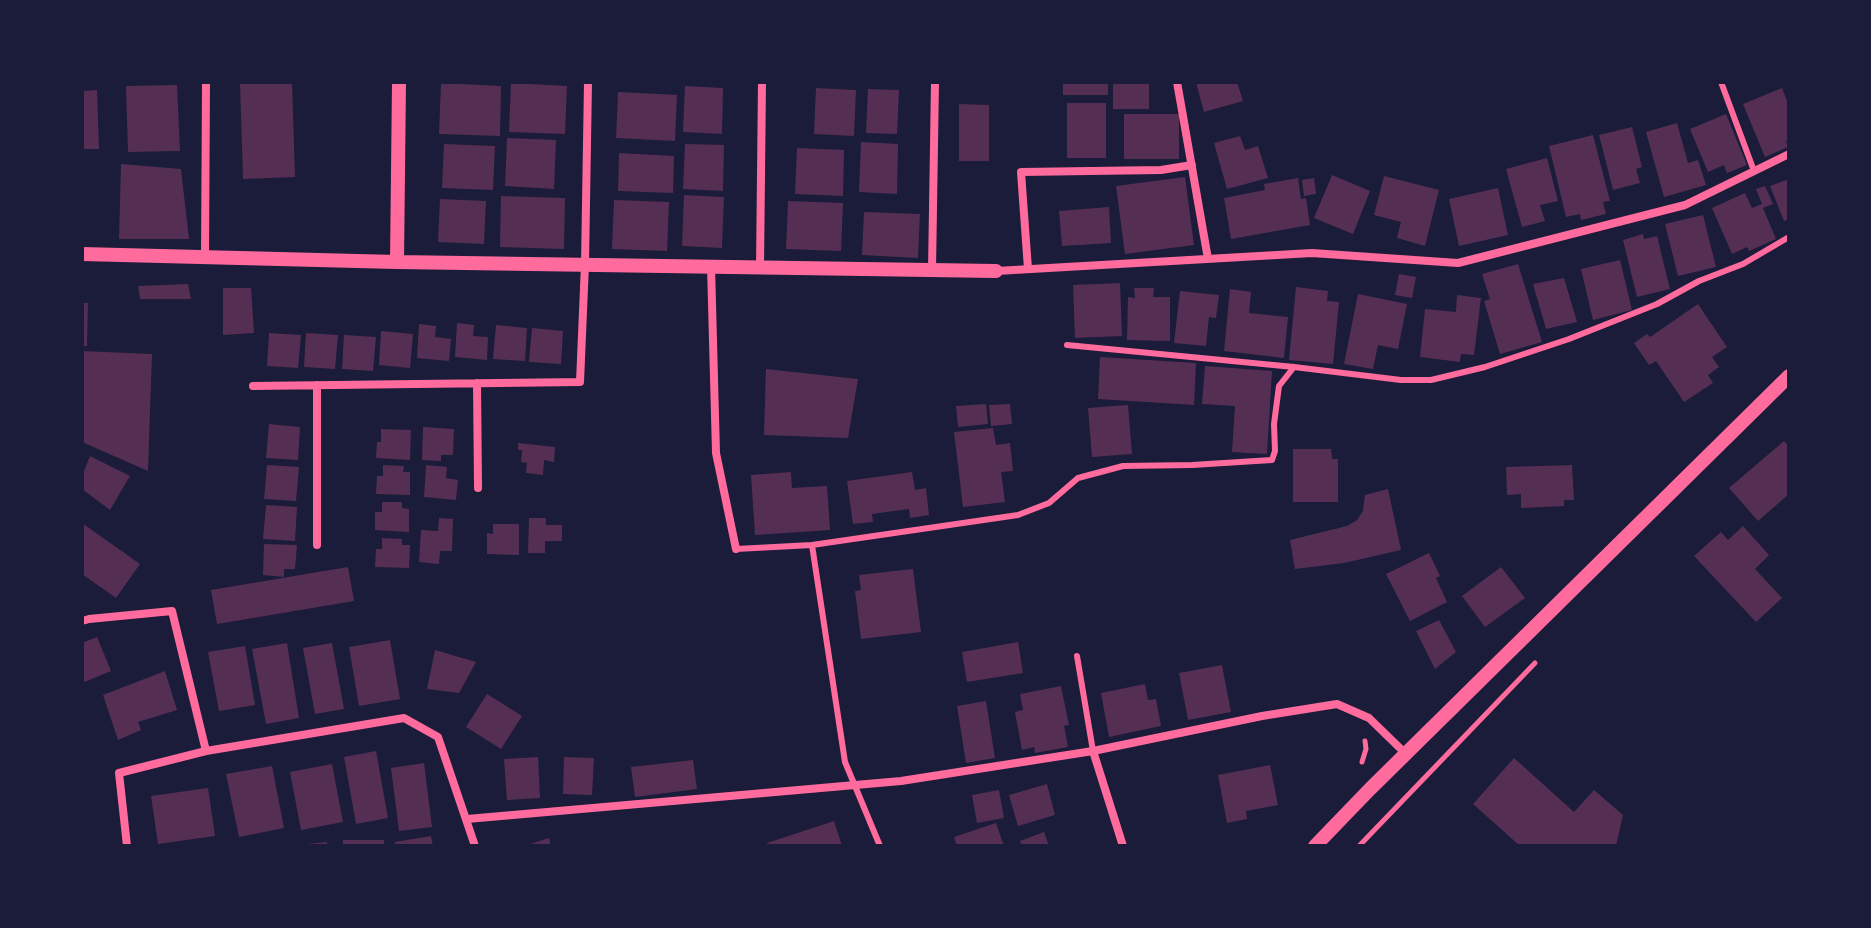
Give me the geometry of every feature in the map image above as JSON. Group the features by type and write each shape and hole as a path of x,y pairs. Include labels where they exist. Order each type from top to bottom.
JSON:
{"street":[{"path":"205,257 206,82"},
{"path":"397,262 399,82"},
{"path":"253,386 580,382 588,82"},
{"path":"760,267 762,82"},
{"path":"932,270 935,82"},
{"path":"1177,82 1208,259"},
{"path":"82,254 996,271 1312,253 1458,263 1685,205 1789,154"},
{"path":"1028,269 1021,172 1161,170 1192,165"},
{"path":"711,266 716,453 736,549"},
{"path":"1315,846 1789,376"},
{"path":"477,383 478,488"},
{"path":"317,385 317,545"},
{"path":"82,621 172,611 206,751"},
{"path":"467,819 901,781 1093,751 1262,716 1337,704 1369,718 1406,754"},
{"path":"127,846 119,773 206,751 404,718 438,737 475,846"},
{"path":"1093,751 1123,846"}],"lane":[{"path":"1721,82 1754,171"},
{"path":"1067,345 1401,380 1431,380 1485,367 1569,339 1657,304 1699,281 1743,264 1789,237"},
{"path":"736,549 812,545 1018,515 1049,503 1078,478 1123,466 1272,460 1279,386 1294,367"},
{"path":"812,545 845,762 880,846"},
{"path":"1077,656 1093,751"}],"building":[{"path":"292,82 295,177 243,179 240,84"},
{"path":"1063,82 1108,82 1108,95 1063,95"},
{"path":"1113,82 1149,82 1149,109 1113,109"},
{"path":"1196,82 1237,82 1243,101 1204,112"},
{"path":"441,83 501,86 500,136 439,134"},
{"path":"511,83 567,86 565,134 509,132"},
{"path":"177,85 180,151 128,152 126,86"},
{"path":"685,86 723,88 722,134 683,132"},
{"path":"816,88 856,90 854,136 814,134"},
{"path":"1782,88 1789,106 1788,147 1765,157 1743,104"},
{"path":"868,89 899,90 897,134 866,133"},
{"path":"97,90 99,149 82,149 82,91"},
{"path":"618,92 677,95 675,141 616,138"},
{"path":"1067,103 1106,103 1106,158 1067,158"},
{"path":"959,104 989,105 989,161 959,161"},
{"path":"1124,114 1179,114 1179,159 1124,159"},
{"path":"1726,114 1747,165 1727,173 1724,165 1708,172 1690,129"},
{"path":"1677,123 1688,163 1698,160 1706,185 1664,197 1646,132"},
{"path":"1632,127 1642,167 1636,169 1640,183 1613,190 1599,135"},
{"path":"1593,135 1610,201 1603,202 1606,214 1581,220 1580,214 1566,217 1549,146"},
{"path":"1240,136 1245,150 1258,146 1268,178 1227,189 1214,143"},
{"path":"507,138 556,140 554,189 505,186"},
{"path":"861,142 898,144 897,194 859,192"},
{"path":"444,144 495,146 493,190 442,188"},
{"path":"685,144 724,145 723,191 683,189"},
{"path":"797,148 844,150 843,196 795,194"},
{"path":"619,153 674,156 673,193 618,191"},
{"path":"1547,158 1558,201 1540,205 1545,221 1522,227 1506,169"},
{"path":"121,164 181,169 189,239 119,239"},
{"path":"1332,175 1370,191 1353,234 1314,218"},
{"path":"1384,176 1439,190 1425,246 1397,238 1401,222 1374,215"},
{"path":"1185,177 1194,245 1125,254 1116,186"},
{"path":"1298,178 1301,199 1306,198 1310,225 1231,239 1224,198 1265,190 1264,184"},
{"path":"1314,178 1316,194 1304,196 1302,180"},
{"path":"1789,179 1789,219 1784,221 1770,186"},
{"path":"1765,186 1773,204 1763,208 1776,239 1749,251 1747,247 1732,254 1712,208 1745,193 1752,208 1762,204 1756,189"},
{"path":"1498,188 1508,235 1459,246 1449,199"},
{"path":"684,195 724,197 722,248 682,246"},
{"path":"501,196 565,198 564,249 500,247"},
{"path":"440,199 486,201 484,244 438,242"},
{"path":"614,200 669,202 667,251 612,249"},
{"path":"788,201 843,203 841,251 786,249"},
{"path":"1109,207 1111,243 1062,246 1059,211"},
{"path":"864,212 920,214 918,258 862,255"},
{"path":"1703,215 1716,267 1678,276 1665,224"},
{"path":"1643,234 1644,239 1657,236 1670,289 1637,297 1623,240"},
{"path":"1620,260 1632,310 1593,320 1581,269"},
{"path":"1518,264 1542,342 1500,354 1484,301 1490,299 1482,274"},
{"path":"1399,274 1416,277 1412,298 1395,295"},
{"path":"1564,278 1577,322 1546,329 1533,284"},
{"path":"1120,283 1122,336 1075,338 1073,285"},
{"path":"188,284 191,299 140,299 138,286"},
{"path":"1296,287 1328,291 1327,301 1339,302 1333,364 1289,360"},
{"path":"223,288 251,288 254,333 223,335"},
{"path":"1134,288 1154,288 1153,297 1170,297 1170,341 1127,340 1128,297 1135,298"},
{"path":"1230,289 1251,292 1249,313 1288,317 1284,358 1224,351"},
{"path":"1180,291 1219,295 1216,318 1209,317 1206,346 1174,343"},
{"path":"1358,294 1407,304 1398,349 1378,345 1373,369 1344,364"},
{"path":"1457,295 1481,298 1474,355 1461,354 1460,362 1420,357 1425,309 1456,312"},
{"path":"82,303 88,303 87,346 82,346"},
{"path":"1698,304 1727,347 1712,357 1719,367 1708,375 1713,383 1684,402 1656,361 1649,365 1634,343 1647,334 1650,337"},
{"path":"457,323 474,325 473,336 488,337 487,360 455,357"},
{"path":"419,324 436,326 435,337 451,339 449,361 417,358"},
{"path":"496,325 527,328 525,361 493,359"},
{"path":"532,328 563,331 561,364 529,362"},
{"path":"381,331 413,334 410,368 379,365"},
{"path":"269,333 301,335 298,368 267,366"},
{"path":"306,333 338,335 335,369 304,367"},
{"path":"344,335 376,337 373,371 342,369"},
{"path":"82,351 152,354 148,471 82,442"},
{"path":"1100,357 1196,363 1194,405 1098,399"},
{"path":"1205,366 1272,371 1267,454 1232,452 1235,406 1202,404"},
{"path":"766,369 858,379 848,438 764,435"},
{"path":"986,404 988,424 958,427 956,406"},
{"path":"1010,404 1012,424 991,426 989,405"},
{"path":"1128,405 1132,454 1092,457 1088,408"},
{"path":"269,424 300,427 298,460 266,458"},
{"path":"423,427 454,429 453,455 441,455 441,461 422,460"},
{"path":"993,428 996,445 1010,443 1013,471 1001,472 1005,502 963,507 954,432"},
{"path":"381,429 411,430 410,460 376,458"},
{"path":"1784,441 1789,447 1789,494 1758,521 1729,488"},
{"path":"518,443 555,447 554,462 544,460 543,475 526,473 527,463 521,462 522,450 518,450"},
{"path":"1293,449 1331,449 1332,459 1338,459 1338,502 1293,502"},
{"path":"90,456 130,476 110,510 82,489 82,476"},
{"path":"267,465 299,467 296,501 264,499"},
{"path":"383,465 404,466 403,472 410,472 410,495 376,494 377,476 383,476"},
{"path":"426,465 447,467 446,478 458,480 456,500 424,497"},
{"path":"1572,465 1574,500 1564,500 1564,506 1521,508 1521,494 1507,495 1506,467"},
{"path":"791,472 792,488 827,486 830,530 755,535 751,475"},
{"path":"912,472 915,490 926,488 929,515 910,518 909,509 872,514 873,522 853,524 847,481"},
{"path":"1388,489 1401,550 1344,563 1295,569 1290,540 1347,526 1357,520 1363,511 1365,495"},
{"path":"382,502 402,502 402,508 409,509 409,532 375,530 375,512 382,512"},
{"path":"266,505 297,507 295,541 263,539"},
{"path":"439,518 453,519 452,551 440,551 439,564 419,562 421,530 438,531"},
{"path":"529,518 546,518 546,525 562,525 562,541 545,541 545,553 528,553"},
{"path":"82,523 140,564 116,598 82,574"},
{"path":"493,524 519,524 519,555 487,554 487,533 493,534"},
{"path":"1743,526 1769,555 1755,569 1782,598 1756,622 1694,556 1721,532 1728,540"},
{"path":"382,538 402,539 402,545 410,545 409,568 375,567 376,549 382,549"},
{"path":"264,544 297,545 295,569 284,569 284,577 263,575"},
{"path":"1429,553 1447,602 1410,621 1386,574"},
{"path":"348,567 354,601 217,624 211,590"},
{"path":"1501,567 1525,598 1485,627 1462,596"},
{"path":"913,569 921,632 861,639 855,591 861,590 859,575"},
{"path":"1439,620 1456,652 1435,669 1416,631"},
{"path":"97,637 111,671 82,683 82,643"},
{"path":"390,640 400,699 359,706 349,647"},
{"path":"1018,642 1023,673 967,682 962,652"},
{"path":"287,643 299,718 266,724 252,649"},
{"path":"332,643 344,709 315,714 303,648"},
{"path":"245,646 255,705 219,711 208,652"},
{"path":"435,650 476,662 459,693 427,689"},
{"path":"1222,665 1231,712 1188,720 1179,673"},
{"path":"165,671 177,710 138,722 141,730 118,740 103,695"},
{"path":"1145,684 1148,700 1156,699 1161,726 1109,737 1101,693"},
{"path":"1061,686 1069,725 1064,726 1068,747 1035,753 1034,747 1022,750 1015,712 1023,710 1020,694"},
{"path":"487,694 522,716 501,749 466,727"},
{"path":"986,701 995,758 966,763 957,706"},
{"path":"376,751 388,818 356,824 344,757"},
{"path":"538,757 540,798 507,800 504,759"},
{"path":"564,757 594,758 592,795 563,794"},
{"path":"1514,758 1574,812 1594,790 1623,815 1616,846 1520,846 1473,804"},
{"path":"693,760 697,789 635,797 631,767"},
{"path":"424,763 432,827 399,831 391,768"},
{"path":"332,764 343,822 301,830 290,772"},
{"path":"1270,765 1278,805 1246,811 1247,819 1227,823 1218,775"},
{"path":"272,766 284,828 239,837 226,774"},
{"path":"1047,784 1055,815 1018,826 1009,795"},
{"path":"208,788 215,836 158,844 151,796"},
{"path":"999,790 1004,818 977,823 972,795"},
{"path":"834,821 842,846 768,846 767,843"},
{"path":"996,823 1004,846 957,846 954,837"},
{"path":"1044,832 1049,846 1022,846 1020,841"},
{"path":"431,836 433,846 396,846 395,842"},
{"path":"549,838 551,846 527,846 527,845"},
{"path":"343,840 384,840 384,846 343,846"},
{"path":"327,842 327,846 307,844"}]}
